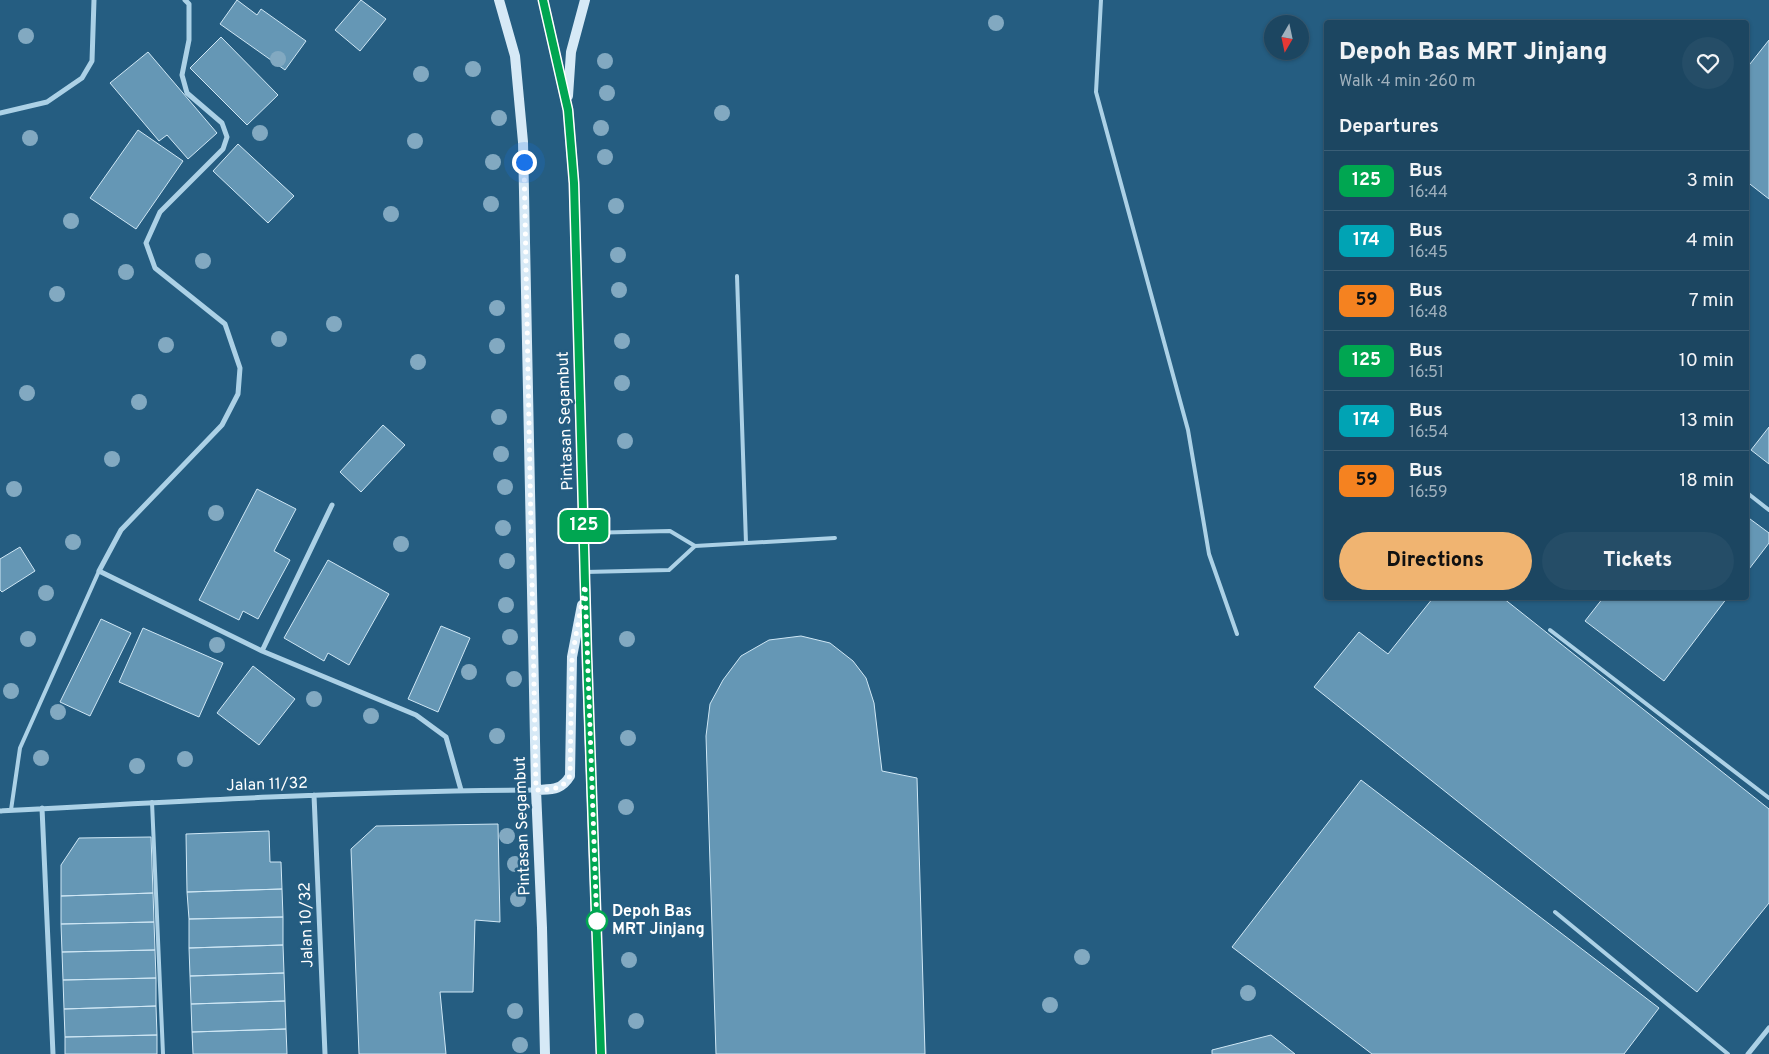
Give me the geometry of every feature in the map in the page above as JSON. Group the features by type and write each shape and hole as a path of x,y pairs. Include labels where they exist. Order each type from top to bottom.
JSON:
{"main road":[{"name":"Pintasan Segambut","path":"499,0 514,56 523,142 536,790 545,1054"},
{"name":"Pintasan Segambut","path":"543,0 568,110 574,183 601,1054"},
{"path":"568,110 571,52 585,0"},
{"path":"536,790 557,788 565,784 570,776 572,657 585,585"}],"street":[{"path":"0,113 47,102 82,78 92,61 94,0"},
{"path":"185,0 189,4 189,40 182,75 187,93 222,123 227,137 223,149 160,212 146,243 155,268 225,324 240,368 238,394 222,425 122,530 98,571 262,651 416,715 446,736 461,790"},
{"path":"262,651 332,505"},
{"name":"Jalan 11/32","path":"0,811 314,795 461,790 536,790"},
{"name":"Jalan 10/32","path":"314,795 325,1054"},
{"path":"42,808 53,1054"},
{"path":"1748,1054 1769,1028"}],"lane":[{"path":"1101,0 1096,92 1188,430 1208,554 1237,634"},
{"path":"737,276 746,543"},
{"path":"1749,494 1769,510"},
{"path":"584,533 670,531 696,546 835,538"},
{"path":"585,572 669,570 696,546"},
{"path":"12,810 20,748 98,571"},
{"path":"1550,630 1769,798"},
{"path":"152,802 163,1054"},
{"path":"1554,912 1728,1054"}],"building":[{"path":"237,0 257,15 261,9 306,41 285,70 220,24"},
{"path":"361,0 386,19 360,51 335,30"},
{"path":"221,37 278,95 247,125 190,68"},
{"path":"1769,40 1769,199 1749,183 1749,65"},
{"path":"148,52 217,133 188,159 167,135 159,141 110,83"},
{"path":"138,130 183,161 136,229 90,198"},
{"path":"238,144 294,196 268,223 213,171"},
{"path":"383,425 405,445 361,492 340,472"},
{"path":"1769,427 1769,464 1751,450"},
{"path":"257,489 296,509 274,551 290,560 258,619 243,611 239,620 199,600"},
{"path":"1749,518 1769,533 1769,543 1749,569"},
{"path":"20,547 35,571 2,592 0,590 0,559"},
{"path":"328,560 389,594 349,665 328,653 324,661 284,638"},
{"path":"1431,600 1506,600 1769,809 1769,903 1697,992 1314,687 1359,632 1388,654"},
{"path":"1601,600 1725,600 1664,681 1585,621"},
{"path":"101,619 131,633 90,716 60,702"},
{"path":"441,626 470,638 438,712 408,699"},
{"path":"143,628 223,663 199,717 119,682"},
{"path":"801,636 830,643 853,661 866,678 874,703 882,771 917,778 925,1054 716,1054 706,736 710,704 723,680 741,656 769,640"},
{"path":"253,666 295,699 259,745 217,713"},
{"path":"1361,780 1659,1008 1624,1054 1372,1054 1232,947"},
{"path":"498,824 500,922 475,920 473,992 440,992 446,1054 359,1054 351,849 376,826"},
{"path":"269,831 270,862 281,862 282,889 187,892 186,834"},
{"path":"151,837 153,893 61,896 61,865 79,838"},
{"path":"282,889 283,917 189,919 187,892"},
{"path":"153,893 154,922 61,924 61,896"},
{"path":"283,917 283,945 189,948 189,919"},
{"path":"154,922 155,950 62,952 61,924"},
{"path":"283,945 284,973 190,976 189,948"},
{"path":"155,950 156,978 63,980 62,952"},
{"path":"284,973 285,1001 191,1004 190,976"},
{"path":"156,978 156,1006 64,1009 63,980"},
{"path":"285,1001 286,1029 192,1032 191,1004"},
{"path":"156,1006 157,1035 65,1037 64,1009"},
{"path":"286,1029 287,1054 193,1054 192,1032"},
{"path":"157,1035 157,1054 65,1054 65,1037"},
{"path":"1271,1035 1295,1054 1212,1054 1212,1050"}],"bus line":[{"name":"125","path":"543,0 568,110 574,183 587,657 601,1054"}],"place":[{"name":"Depoh Bas MRT Jinjang","path":"597,921"}],"route":[{"path":"524,162 536,790 557,788 565,784 570,776 572,657 585,585 597,928 597,921"}]}
